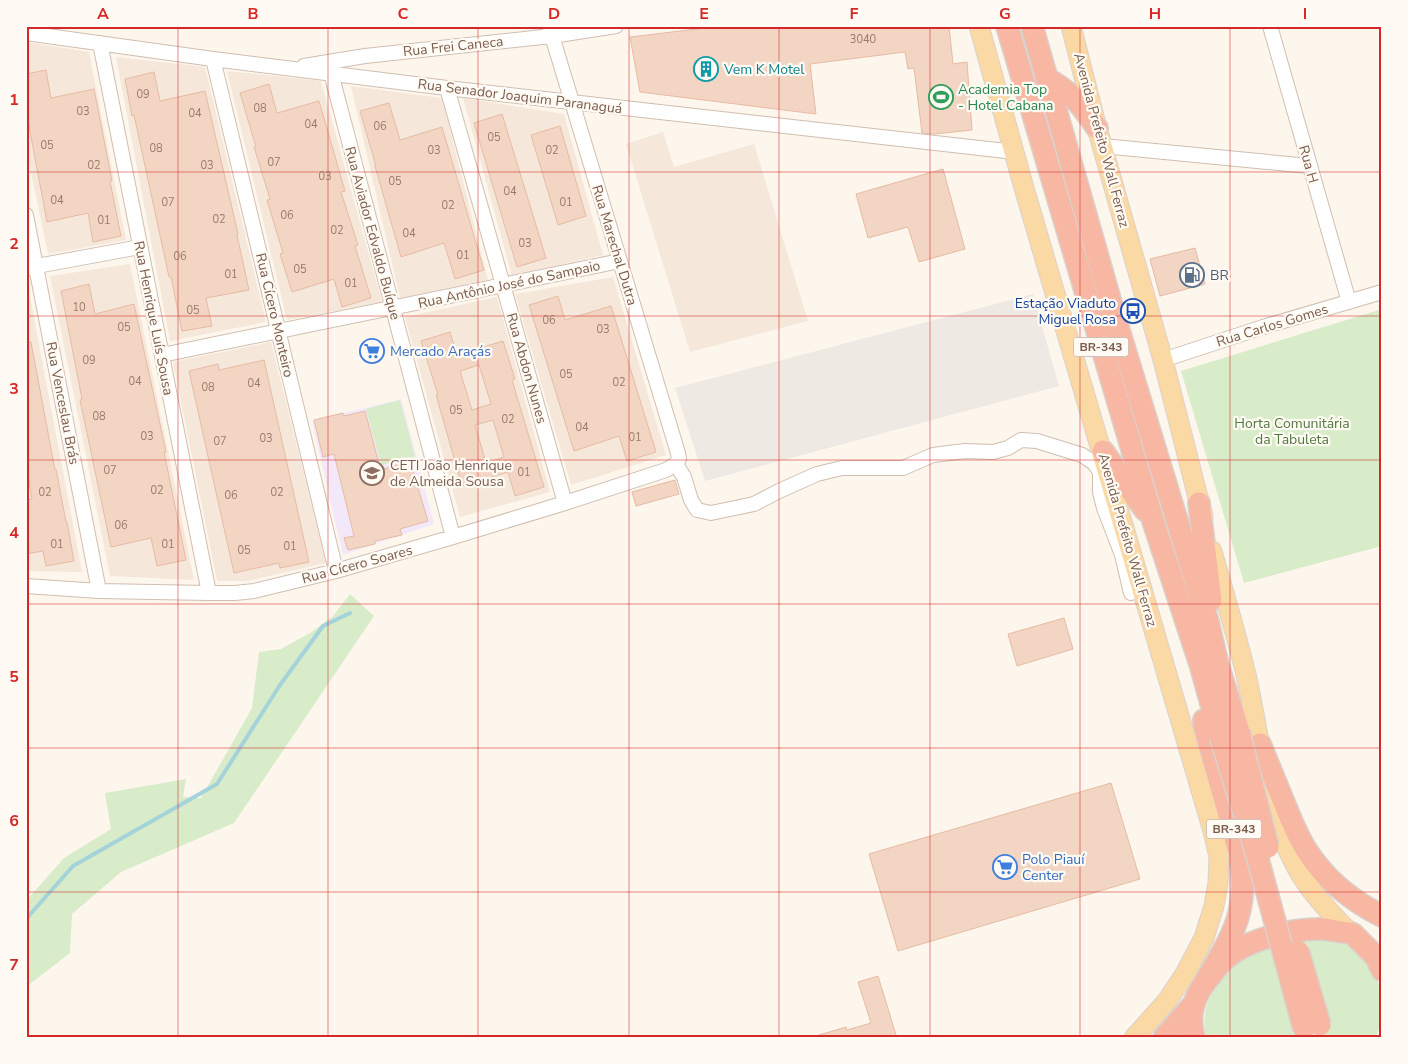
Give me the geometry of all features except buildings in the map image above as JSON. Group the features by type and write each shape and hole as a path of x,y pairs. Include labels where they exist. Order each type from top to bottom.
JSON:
{"highway":[{"name":"Avenida Prefeito Wall Ferraz","path":"1006,26 1154,524 1209,666 1229,734 1256,852 1314,1032"},
{"name":"Avenida Prefeito Wall Ferraz","path":"1032,26 1117,324 1208,622 1209,666"},
{"name":"BR-343","path":"1046,78 1069,92 1083,108 1100,137"},
{"path":"1104,465 1154,524"},
{"path":"1199,503 1209,666"},
{"name":"BR-343","path":"1164,1038 1192,1006 1234,929 1240,912 1243,874 1240,855 1204,725 1209,666"},
{"path":"1260,744 1291,820 1306,850 1323,872 1340,888 1361,905 1382,916"},
{"name":"BR-343","path":"1203,986 1223,961 1239,949 1281,933 1301,930 1323,929 1352,934 1376,957 1382,970"},
{"path":"1352,934 1382,939"},
{"name":"BR-343","path":"1192,1006 1191,1024 1194,1038"}],"main road":[{"name":"Avenida Prefeito Wall Ferraz","path":"979,26 1104,465 1213,831 1219,857 1218,883 1214,906 1204,938 1185,974 1167,1002 1134,1038"},
{"name":"Avenida Prefeito Wall Ferraz","path":"1070,26 1163,360 1199,503 1247,678 1268,790 1282,839 1300,875 1324,905 1352,934"}],"street":[{"name":"Rua Frei Caneca","path":"290,69 365,56 551,31 616,26"},
{"name":"Rua H","path":"1270,26 1349,302"},
{"name":"Rua Marechal Dutra","path":"551,31 678,453 679,459 676,464"},
{"name":"Rua Senador Joaquim Paranaguá","path":"26,33 213,59 447,88 1015,152"},
{"name":"Rua Henrique Luís Sousa","path":"100,43 209,593"},
{"name":"Rua Cícero Monteiro","path":"213,59 336,571"},
{"name":"Rua Aviador Edvaldo Buíque","path":"331,73 453,537"},
{"name":"Rua Abdon Nunes","path":"447,88 565,503"},
{"path":"1100,137 1309,166"},
{"name":"Rua Venceslau Brás","path":"26,215 31,267 99,591"},
{"path":"31,267 140,247"},
{"name":"Rua Antônio José do Sampaio","path":"162,354 620,261"},
{"name":"Rua Carlos Gomes","path":"1163,360 1263,327 1382,292"},
{"path":"676,464 684,477 690,500 697,510 711,513 754,504 817,474 842,468 903,468 933,455 965,451 993,452 1008,448 1021,440 1036,441 1082,455 1094,463 1104,465 1100,492 1122,555 1131,593"},
{"name":"Rua Cícero Soares","path":"26,586 99,591 235,593 254,591 336,571 453,537 666,470 676,464"}],"shaded area":[{"path":"26,42 89,52 126,240 48,254 26,149"},
{"path":"116,57 205,67 266,322 170,341"},
{"path":"227,71 321,81 382,302 287,320"},
{"path":"351,86 442,98 488,280 400,298"},
{"path":"463,98 564,114 603,255 512,276"},
{"path":"663,132 674,167 754,144 808,321 690,352 626,144"},
{"path":"130,264 194,580 110,576 50,276"},
{"path":"613,277 666,455 571,485 515,294"},
{"path":"27,281 82,572 26,571"},
{"path":"1033,294 1059,386 705,481 675,388"},
{"path":"497,297 550,492 460,517 405,317"},
{"path":"271,342 326,563 247,581 217,581 173,362"},
{"name":"CETI João Henrique de Almeida Sousa","path":"401,399 434,524 343,555 312,421"}],"green space":[{"name":"Horta Comunitária da Tabuleta","path":"1382,309 1382,546 1244,583 1181,371"},
{"path":"400,400 415,457 381,465 366,409"},
{"path":"350,594 374,616 234,823 121,872 72,914 70,953 26,987 26,901 64,858 111,829 105,793 186,779 183,797 201,798 252,708 259,652 281,649 310,633 333,616"},
{"path":"1323,939 1342,942 1351,946 1359,952 1372,969 1381,993 1382,1005 1382,1017 1374,1038 1206,1038 1204,1023 1207,1003 1229,968 1240,959 1278,943"}],"waterway":[{"path":"26,919 73,866 217,784 280,685 323,626 350,613"}],"place":[{"name":"Vem K Motel","path":"706,69"},
{"name":"Academia Top - Hotel Cabana","path":"941,97"},
{"name":"BR","path":"1192,275"},
{"name":"Estação Viaduto Miguel Rosa","path":"1133,311"},
{"name":"Mercado Araçás","path":"372,351"},
{"name":"CETI João Henrique de Almeida Sousa","path":"372,473"},
{"name":"Polo Piauí Center","path":"1005,867"}]}
